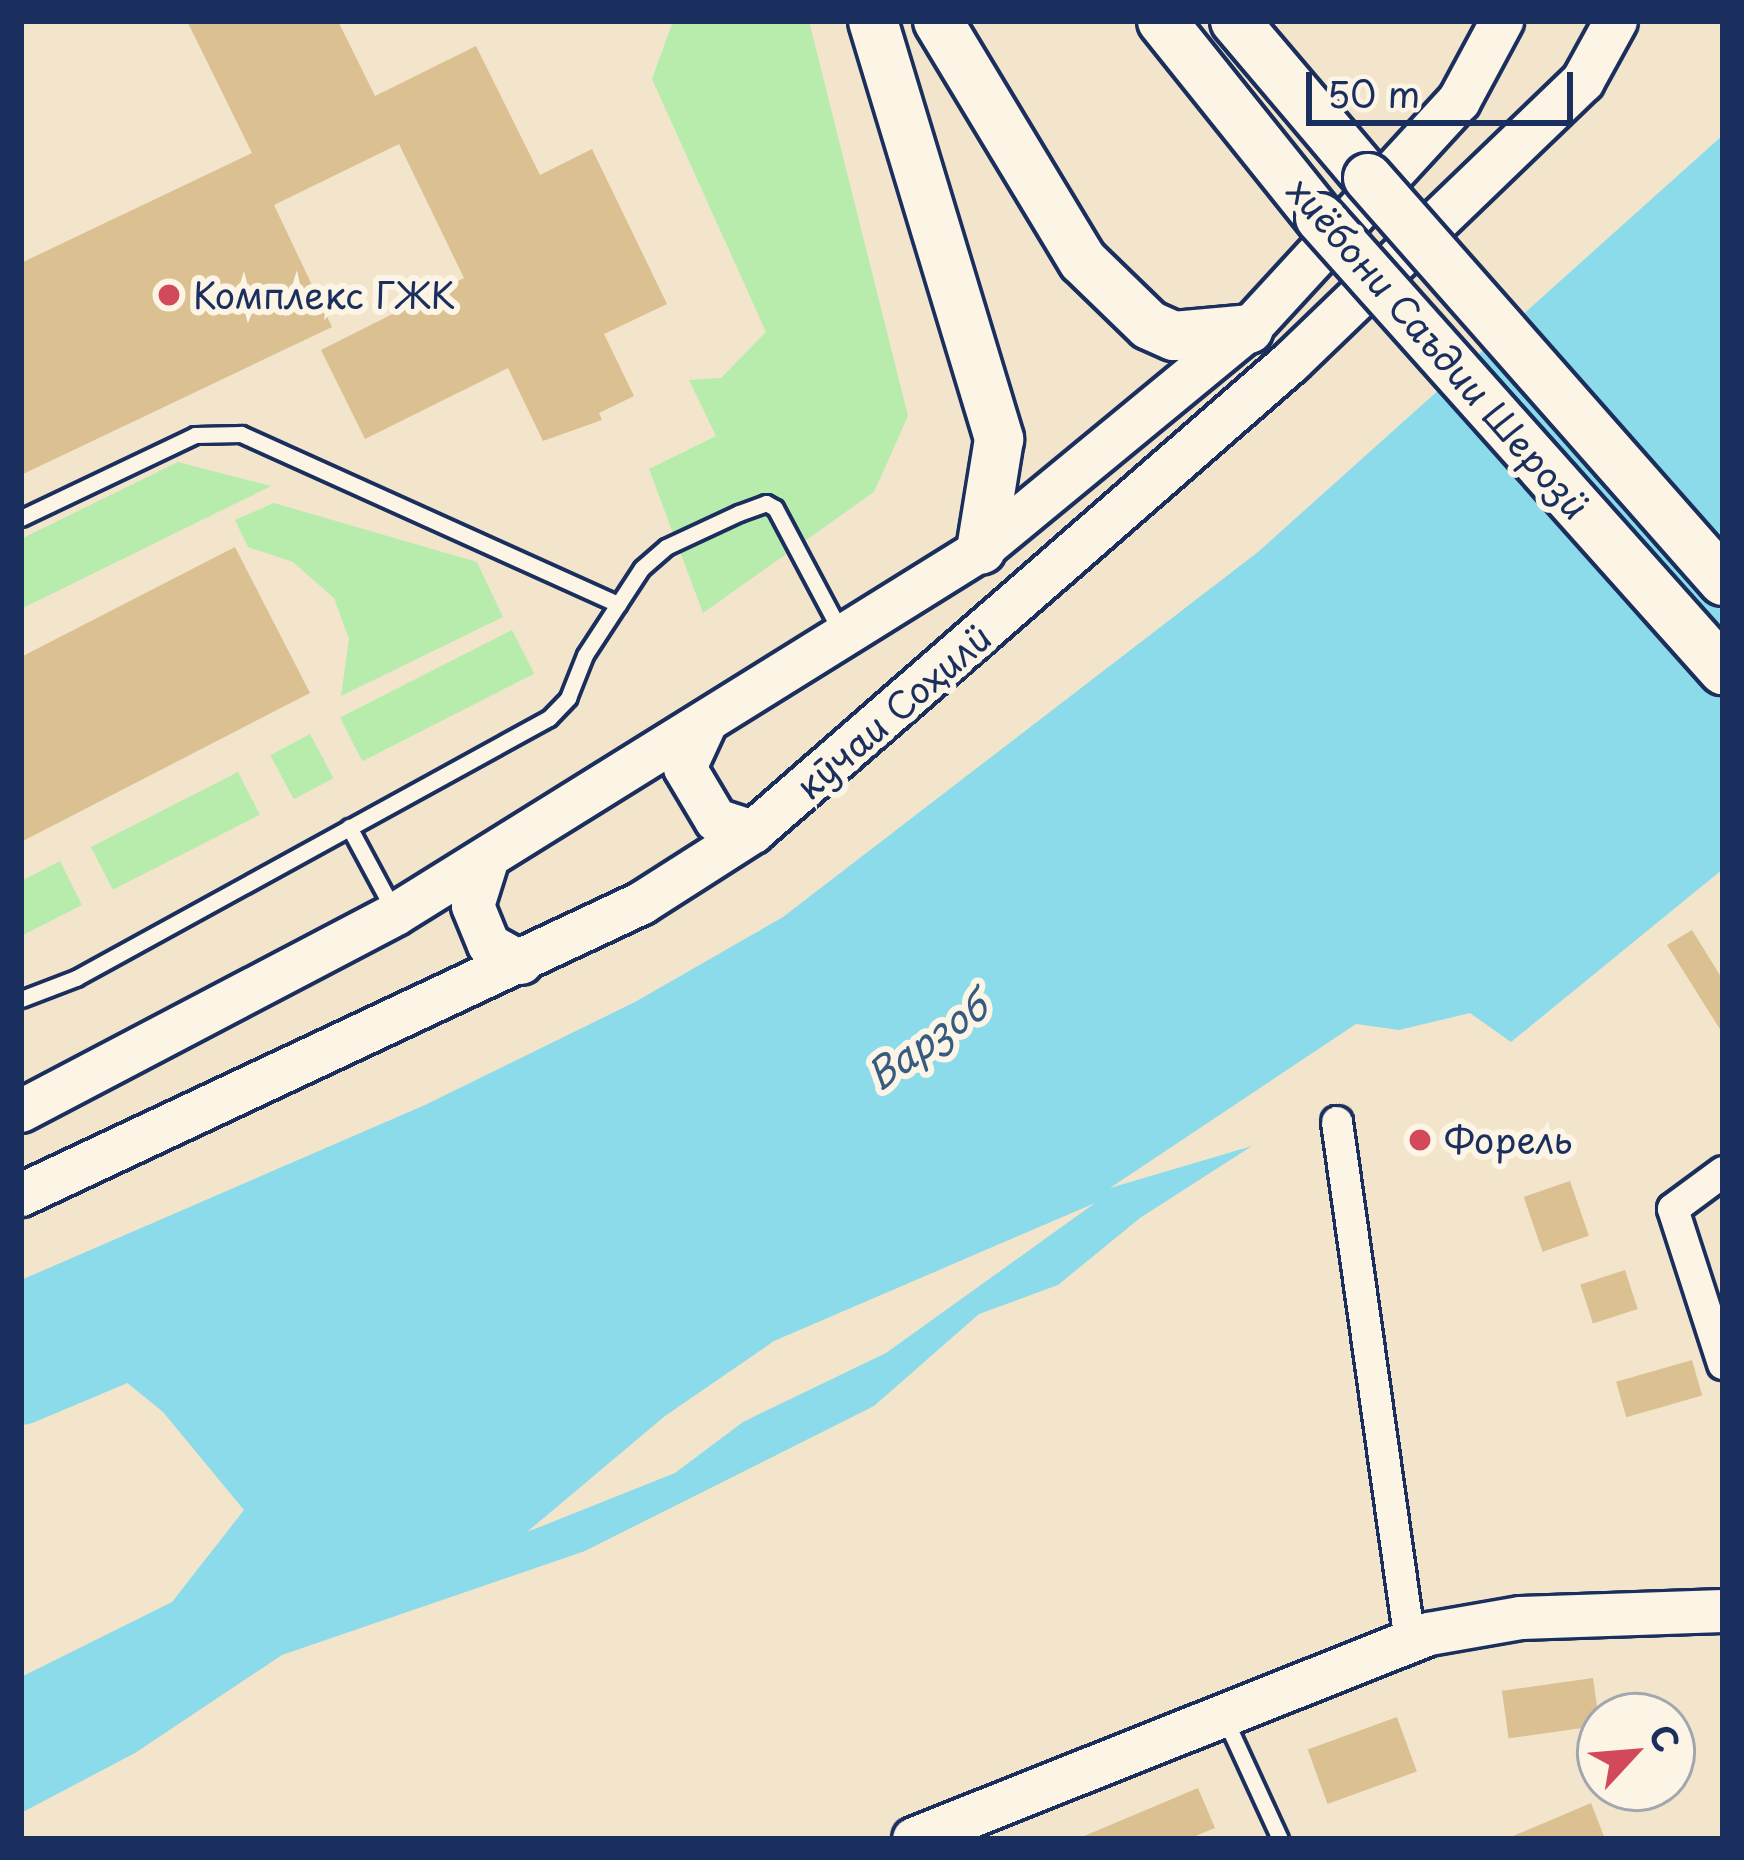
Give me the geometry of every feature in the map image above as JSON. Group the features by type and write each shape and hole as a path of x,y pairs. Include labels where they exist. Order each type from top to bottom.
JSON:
{"highway":[{"path":"873,21 999,440 981,550"},
{"path":"938,21 1083,261 1149,325 1174,336 1249,329"},
{"name":"хиёбони Саъдии Шерозӣ","path":"1162,21 1320,218 1723,670"},
{"name":"хиёбони Саъдии Шерозӣ","path":"1234,21 1723,581"}],"main road":[{"name":"кӯчаи Соҳилӣ","path":"21,1111 396,914 704,727 981,550 1249,329 1459,101 1502,21"},
{"name":"кӯчаи Соҳилӣ","path":"21,1195 642,904 753,832 1291,362 1583,81 1616,21"},
{"path":"704,727 685,768 716,820 753,832"},
{"path":"488,858 473,906 489,945 521,963"},
{"path":"914,1839 1410,1642 1521,1618 1723,1610"}],"street":[{"path":"1337,1122 1410,1642"},
{"path":"1723,1172 1673,1209 1723,1364"}],"lane":[{"path":"21,518 195,435 241,434 618,604"},
{"path":"21,999 76,978 549,718 568,698 618,604 666,547 766,503 843,637"},
{"path":"349,827 396,914"},
{"path":"1223,1714 1280,1839"}],"green space":[{"path":"673,21 809,21 908,416 874,492 703,613 649,469 716,436 689,380 721,378 766,332 652,79"},
{"path":"178,462 271,486 21,609 21,539"},
{"path":"274,503 477,562 503,617 341,696 349,639 334,598 293,562 248,547 235,520"},
{"path":"512,630 534,674 362,761 340,718"},
{"path":"310,734 333,778 294,799 270,755"},
{"path":"238,772 260,815 113,890 91,847"},
{"path":"60,861 82,905 21,936 21,881"}],"water":[{"path":"1723,135 1723,869 1511,1042 1470,1013 1399,1030 1356,1024 1110,1188 1252,1146 1140,1218 1058,1285 979,1314 874,1406 585,1551 282,1655 135,1753 21,1813 21,1677 172,1602 244,1510 163,1412 72,1338 21,1374 21,1280 425,1105 635,1002 783,917 1258,552","holes":["1095,1203 886,1353 743,1422 675,1473 527,1532 665,1416 774,1341"]}],"building":[{"path":"187,21 338,21 375,96 476,46 540,175 592,149 667,304 604,334 634,396 599,413 602,420 543,441 508,368 365,439 321,350 464,278 399,144 274,205 332,327 21,475 21,263 252,153"},
{"path":"235,547 310,693 21,842 21,657"},
{"path":"1692,930 1723,980 1723,1034 1667,945"},
{"path":"1570,1181 1589,1236 1543,1252 1524,1197"},
{"path":"1625,1270 1638,1309 1593,1324 1580,1285"},
{"path":"1692,1360 1702,1396 1626,1417 1616,1382"},
{"path":"1593,1678 1595,1692 1576,1692 1576,1729 1509,1738 1502,1691"},
{"path":"1397,1717 1417,1772 1328,1804 1308,1749"},
{"path":"1198,1788 1215,1828 1188,1839 1077,1839"},
{"path":"1576,1809 1594,1812 1605,1839 1506,1839"}],"waterway":[{"name":"Варзоб","path":"21,1393 177,1327"}],"place":[{"name":"Комплекс ГЖК","path":"169,295"},
{"name":"Форель","path":"1420,1140"}]}
